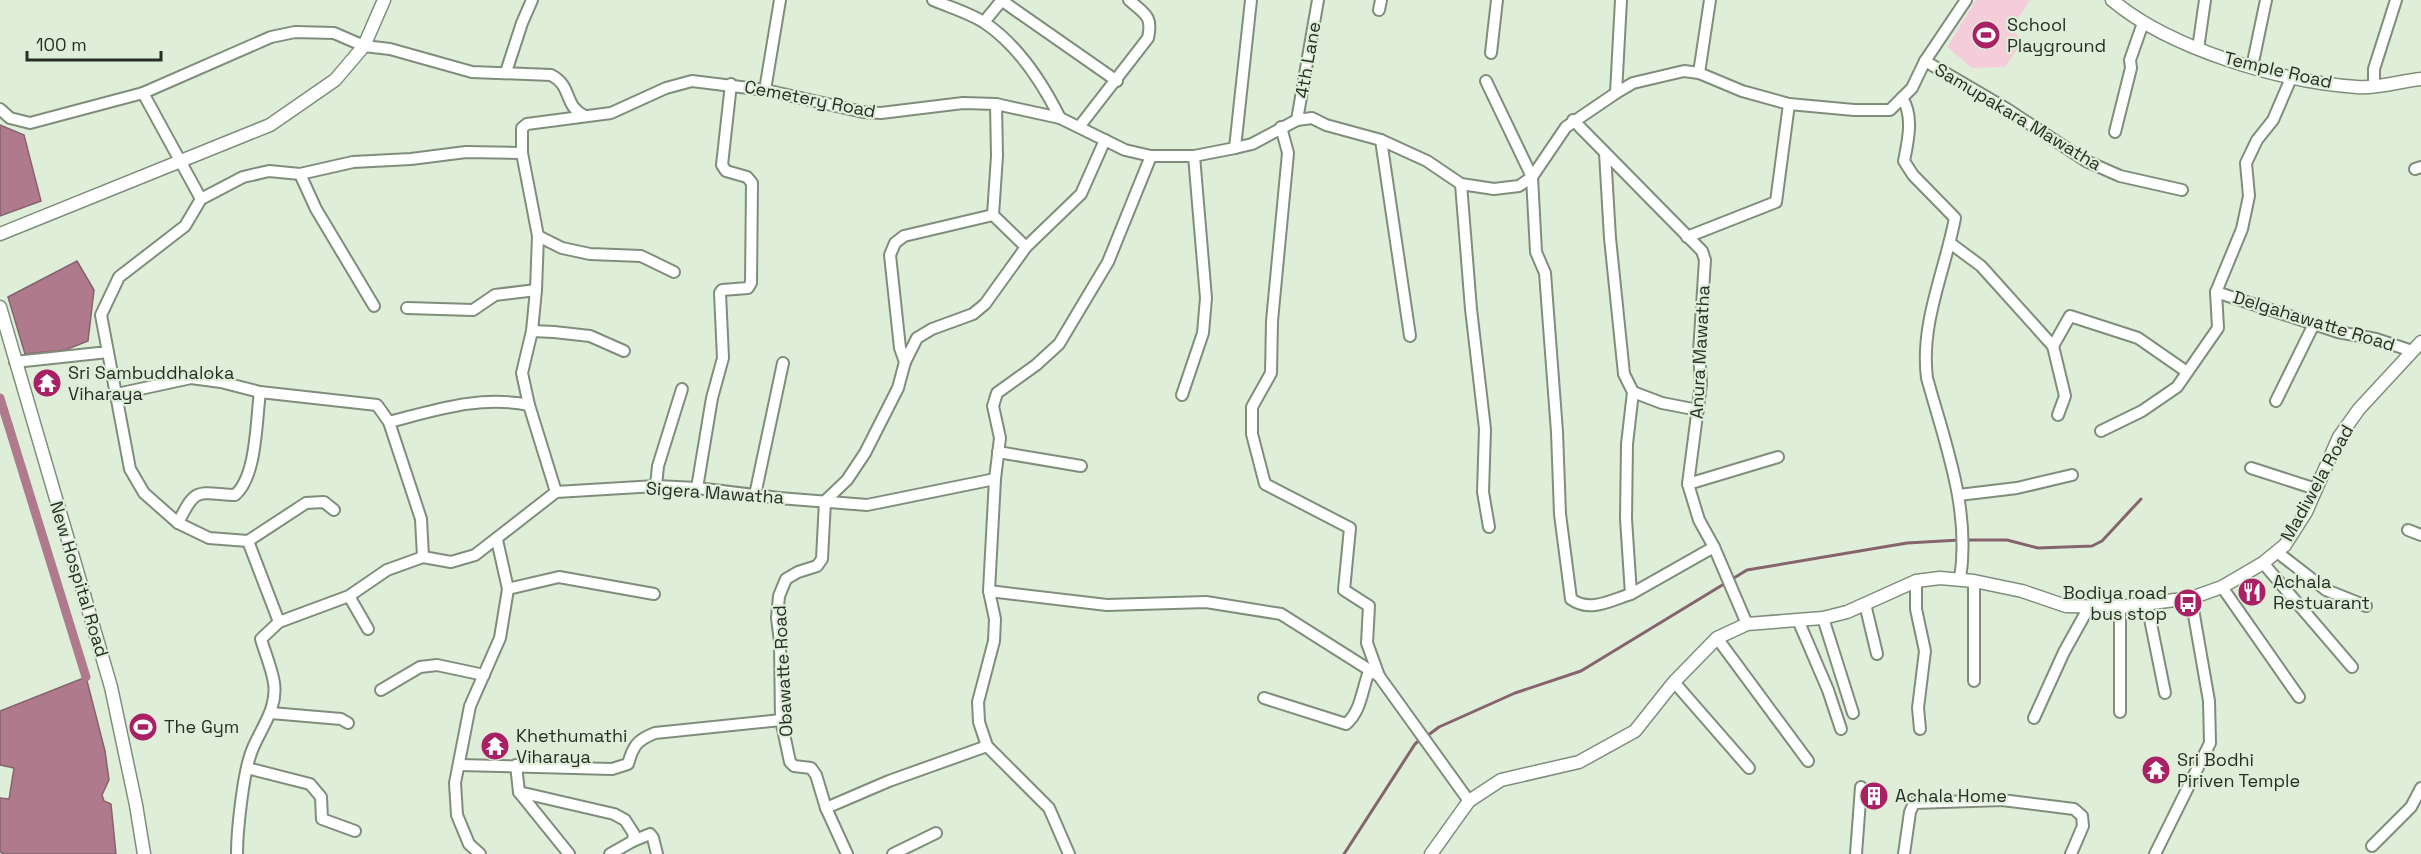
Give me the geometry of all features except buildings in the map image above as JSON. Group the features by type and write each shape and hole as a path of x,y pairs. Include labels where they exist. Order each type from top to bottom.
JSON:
{"main road":[{"path":"0,234 270,126 334,80 364,46 384,0"},
{"name":"Temple Road","path":"2112,0 2143,23 2198,49 2252,67 2359,87 2421,80"},
{"name":"New Hospital Road","path":"0,307 111,687 144,854"},
{"name":"Madiwela Road","path":"1431,854 1469,801 1501,780 1579,762 1635,731 1674,682 1717,638 1747,624 1823,618 1865,604 1916,581 1940,578 1974,581 2022,591 2066,606 2089,607 2120,607 2191,598 2222,587 2263,563 2285,545 2306,512 2339,437 2359,409 2416,346"}],"street":[{"path":"506,72 532,0"},
{"path":"765,90 780,0"},
{"path":"933,0 984,22 1017,51 1044,87 1060,118"},
{"path":"984,22 1002,0 1117,81"},
{"path":"1078,128 1117,81 1148,38 1151,25 1148,16 1129,0"},
{"path":"1235,148 1251,0"},
{"name":"4th Lane","path":"1297,120 1318,0"},
{"path":"1491,53 1497,0"},
{"path":"1616,93 1621,0"},
{"path":"1699,73 1710,0"},
{"path":"1297,120 1312,118 1326,125 1381,140 1427,160 1461,184 1494,189 1519,186 1532,177 1566,127 1574,120 1633,83 1684,71 1699,73 1742,91 1789,104 1854,110 1890,110 1912,88 1925,61 1966,0"},
{"path":"2127,13 2130,0"},
{"path":"2198,49 2205,0"},
{"path":"2252,67 2266,0"},
{"path":"2374,85 2374,69 2396,0"},
{"path":"2115,132 2131,68 2130,60 2143,23"},
{"path":"0,109 10,118 30,123 143,93 271,38 295,32 334,33 364,46 390,48 472,72 551,75 567,89 570,104 575,112 585,116"},
{"name":"Samupakara Mawatha","path":"1925,61 2007,109 2086,161 2120,176 2182,190"},
{"path":"2101,431 2142,411 2177,387 2218,328 2216,292 2242,229 2248,196 2246,163 2257,140 2273,120 2292,76"},
{"name":"Cemetery Road","path":"522,153 522,128 527,124 611,113 666,88 692,81 765,90 863,112 880,113 963,103 996,104 1060,118 1125,150 1151,156 1194,156 1252,144 1297,120"},
{"path":"1486,81 1532,177 1536,252 1545,273 1557,432 1560,514 1571,599 1580,606 1598,605 1631,594 1714,547"},
{"path":"697,488 712,398 723,358 720,293 722,290 748,288 751,282 752,183 747,177 726,171 722,165 731,84"},
{"path":"143,93 201,199"},
{"path":"1902,98 1908,108 1908,139 1904,161 1913,175 1955,218 1932,304 1925,363 1927,378 1959,495 1964,553 1960,579"},
{"path":"996,104 997,156 993,215 1026,247"},
{"path":"1687,237 1776,202 1789,104"},
{"name":"Anura Mawatha","path":"1574,120 1702,251 1705,260 1699,352 1701,384 1688,484 1699,520 1714,547 1747,624"},
{"path":"1281,127 1288,153 1272,321 1271,373 1252,407 1252,434 1265,484 1350,528 1344,590 1370,606 1366,643 1375,673 1469,801"},
{"path":"825,501 847,480 865,453 898,388 905,362 917,338 932,329 973,314 985,304 1026,247 1081,194 1105,140"},
{"path":"1381,140 1410,336"},
{"path":"237,854 237,838 251,753 271,712 274,684 261,639 279,622 349,596 387,570 423,557 451,562 475,555 556,492 522,373 532,332 538,236 522,153 466,152 411,159 353,162 300,174 269,171 243,177 201,199 185,226 119,278 101,315 130,469 144,493 178,523 209,538 248,541 306,503 324,502 334,510"},
{"path":"1605,153 1610,238 1624,374 1633,392 1627,465 1626,519 1631,594"},
{"path":"1069,854 1049,808 987,746 979,722 978,702 994,641 995,619 989,591 995,479 1000,438 993,406 997,393 1059,345 1108,262 1151,156"},
{"path":"1182,395 1203,333 1206,298 1194,156"},
{"path":"300,174 316,209 374,306"},
{"path":"1461,184 1471,309 1485,429 1484,492 1489,527"},
{"path":"905,362 900,348 890,255 895,243 904,236 993,215"},
{"path":"538,236 562,248 590,254 641,256 674,272"},
{"path":"1950,243 1981,266 2053,346 2065,396 2058,415"},
{"path":"407,308 473,310 495,296 536,290"},
{"name":"Delgahawatte Road","path":"2216,292 2338,332 2416,346"},
{"path":"2053,346 2070,316 2138,339 2187,372"},
{"path":"2276,401 2314,324"},
{"path":"532,332 590,336 624,351"},
{"path":"15,362 108,352"},
{"path":"755,495 783,363"},
{"path":"117,394 191,378 221,382 260,392 377,405 389,422 421,519 423,557"},
{"path":"656,486 658,466 682,389"},
{"path":"178,523 189,500 198,493 235,495 243,488 249,475 260,392"},
{"path":"1633,392 1662,403 1698,410"},
{"path":"389,422 456,404 485,401 530,405"},
{"path":"998,452 1081,466"},
{"path":"1688,484 1778,458"},
{"path":"2251,468 2316,489"},
{"path":"1959,495 2018,488 2072,476"},
{"name":"Sigera Mawatha","path":"556,492 656,486 867,505 995,479"},
{"name":"Obawatte Road","path":"825,501 822,559 817,566 798,572 786,579 779,596 777,618 780,642 782,720 790,762 794,766 811,768 816,775 826,808"},
{"path":"2408,530 2421,535"},
{"path":"480,854 469,844 457,815 456,783 470,706 500,638 508,589 497,540"},
{"path":"248,541 279,622"},
{"path":"2277,552 2326,590 2366,606"},
{"path":"2263,563 2352,667"},
{"path":"508,589 559,578 654,594"},
{"path":"1916,581 1916,609 1925,651 1918,708 1920,729"},
{"path":"1974,581 1974,681"},
{"path":"2222,587 2299,697"},
{"path":"989,591 1107,605 1206,602 1281,614 1375,673"},
{"path":"349,596 368,628"},
{"path":"2155,854 2210,743 2209,701 2191,598"},
{"path":"1865,604 1877,654"},
{"path":"2147,604 2165,693"},
{"path":"2034,718 2064,652 2089,607"},
{"path":"2120,607 2120,712"},
{"path":"1823,618 1853,713"},
{"path":"1798,620 1828,690 1841,729"},
{"path":"1717,638 1808,761"},
{"path":"381,690 420,667 437,665 484,675"},
{"path":"1264,698 1346,724 1356,716 1363,684 1375,673"},
{"path":"1674,682 1749,768"},
{"path":"271,712 341,719 348,723"},
{"path":"459,765 612,769 628,764 631,752 641,739 656,733 782,720"},
{"path":"847,854 826,808 889,781 987,746"},
{"path":"516,765 519,792 569,854"},
{"path":"248,768 310,784 321,797 322,819 355,831"},
{"path":"1856,854 1861,787"},
{"path":"2372,846 2418,800 2421,788"},
{"path":"519,792 614,814 625,820 634,834 633,841"},
{"path":"1904,854 1910,812 1914,803 2002,800 2074,809 2082,816 2083,825 2071,854"},
{"path":"893,854 936,833"},
{"path":"610,854 650,834 653,837 657,854"}],"shaded area":[{"name":"School Playground","path":"1976,0 2030,0 2012,28 2022,42 2005,67 1972,68 1947,47"},
{"path":"0,125 24,135 41,201 0,216"},
{"path":"77,261 94,290 88,341 65,350 25,354 8,297"},
{"path":"86,677 105,751 109,780 102,795 104,801 111,804 116,854 4,854 0,852 0,798 9,799 14,768 0,765 0,711"}],"waterway":[{"path":"0,398 86,677"},
{"path":"1966,540 2007,540 2038,548 2092,546 2102,541 2141,499"},
{"path":"1427,736 1439,727 1515,693 1581,671 1747,570 1907,543 1960,540"},
{"path":"1344,854 1415,744 1421,739"}],"place":[{"name":"School Playground","path":"1986,35"},
{"name":"Sri Sambuddhaloka Viharaya","path":"47,383"},
{"name":"Achala Restuarant","path":"2252,592"},
{"name":"Bodiya road bus stop","path":"2188,603"},
{"name":"The Gym","path":"143,727"},
{"name":"Khethumathi Viharaya","path":"495,746"},
{"name":"Sri Bodhi Piriven Temple","path":"2156,770"},
{"name":"Achala Home","path":"1874,796"}]}
